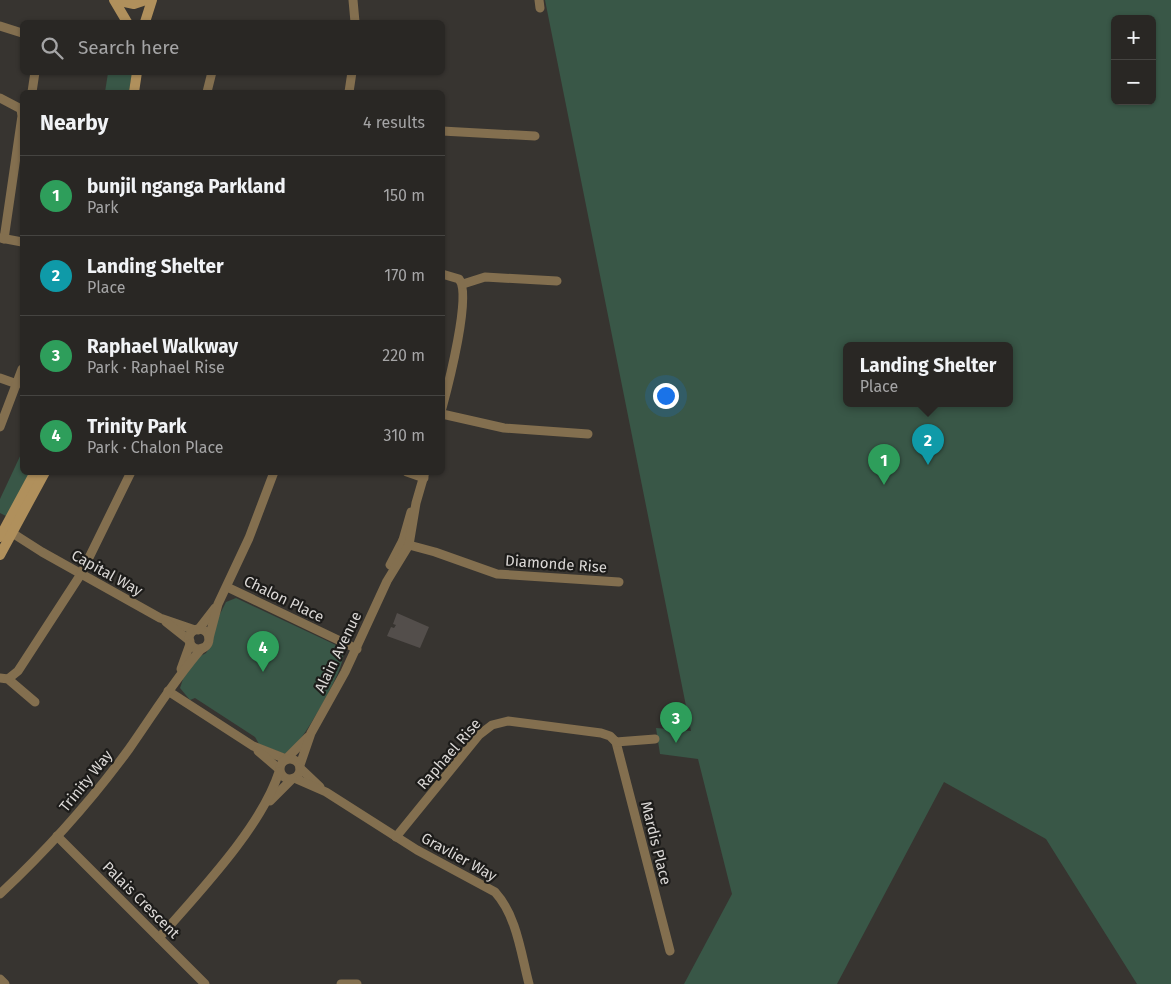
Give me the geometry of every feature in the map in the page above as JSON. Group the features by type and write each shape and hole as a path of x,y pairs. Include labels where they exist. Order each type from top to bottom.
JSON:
{"street":[{"path":"115,0 134,4 146,0"},
{"path":"115,0 126,20"},
{"path":"146,20 152,0"},
{"path":"354,0 355,20"},
{"path":"0,26 20,32"},
{"path":"32,90 35,75"},
{"path":"134,90 137,75"},
{"path":"208,90 211,75"},
{"path":"349,90 352,75"},
{"path":"0,98 20,107"},
{"path":"20,130 2,239 20,242"},
{"path":"445,131 535,136"},
{"path":"445,275 454,277 463,284 464,300 445,394"},
{"path":"463,284 485,277 557,281"},
{"path":"0,427 20,376"},
{"path":"0,378 18,384"},
{"path":"445,415 504,428 588,434"},
{"path":"0,555 6,534 34,475"},
{"path":"6,534 43,475"},
{"path":"35,702 4,678 18,671 81,574 130,475"},
{"path":"218,604 208,644 202,648 194,648 190,642 190,635 218,604 227,587 249,538 273,475"},
{"name":"Alain Avenue","path":"300,767 311,733 357,649 387,581 408,542 416,503 425,475"},
{"name":"Capital Way","path":"6,534 160,618 190,642"},
{"name":"Diamonde Rise","path":"408,542 505,575 619,582"},
{"name":"Chalon Place","path":"227,587 357,649"},
{"name":"Capital Way","path":"160,618 196,630"},
{"path":"196,630 204,631 209,638"},
{"name":"Trinity Way","path":"179,674 190,642"},
{"name":"Trinity Way","path":"0,894 57,836 122,757 179,674 202,648"},
{"path":"168,692 253,746 279,770 283,777 293,779"},
{"name":"Raphael Rise","path":"396,837 479,735 492,725 508,722 601,733 610,736 616,742 655,739"},
{"name":"Alain Avenue","path":"286,759 311,733"},
{"name":"Mardis Place","path":"616,742 670,951"},
{"path":"159,938 220,865 265,806 293,779 300,767 296,760 286,759 253,746"},
{"path":"265,806 281,763 286,759"},
{"name":"Gravlier Way","path":"300,767 326,792 396,837 487,886 502,900 511,917 529,984"},
{"name":"Gravlier Way","path":"293,779 326,792"},
{"name":"Palais Crescent","path":"57,836 205,984"},
{"path":"0,979 5,984"},
{"path":"340,984 357,984"}],"green space":[{"path":"545,0 1171,0 1171,984 1137,984 1046,839 944,782 837,984 684,984 732,894 698,759 660,754 656,728 691,731"},
{"path":"108,75 132,75 129,90 105,90"},
{"path":"20,456 20,475 31,475 8,517 0,513 0,499"},
{"path":"236,598 338,646 343,652 340,669 320,709 299,740 285,754 259,744 255,737 195,698 190,700 180,688 183,679 197,658 206,653 212,644 217,620 226,602"}],"building":[{"path":"397,613 429,627 420,648 387,636 391,627 394,628 396,625 393,624"}],"place":[{"name":"Landing Shelter","path":"928,465"},
{"name":"bunjil nganga Parkland","path":"884,485"},
{"name":"Trinity Park","path":"263,672"},
{"name":"Raphael Walkway","path":"676,743"}]}
